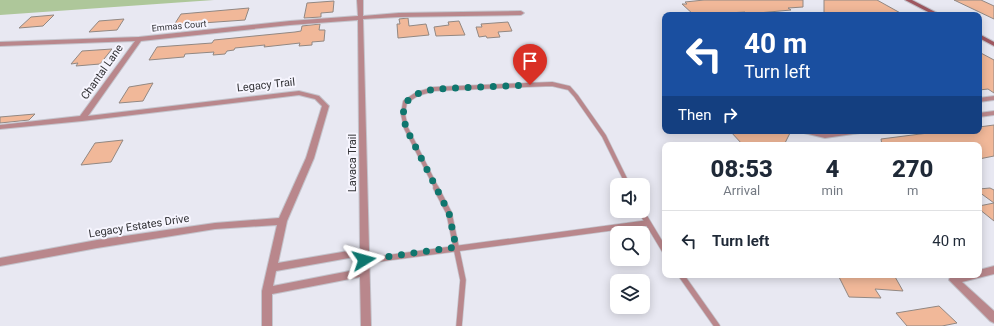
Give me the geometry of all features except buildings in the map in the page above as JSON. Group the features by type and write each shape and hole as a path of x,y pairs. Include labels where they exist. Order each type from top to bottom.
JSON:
{"main road":[{"path":"908,0 932,12"},
{"path":"982,38 994,44"}],"street":[{"name":"Lavaca Trail","path":"360,0 366,326"},
{"name":"Emmas Court","path":"0,44 139,39 276,25 399,15 521,13"},
{"name":"Chantal Lane","path":"82,118 139,39"},
{"name":"Legacy Trail","path":"0,127 299,93 317,96 326,106 310,158 282,221 267,291 267,326"},
{"path":"982,100 994,98"},
{"path":"982,115 994,113"},
{"path":"818,134 825,136 839,134"},
{"name":"Legacy Estates Drive","path":"0,262 97,244 216,226 282,221"},
{"path":"271,268 364,256"},
{"path":"982,273 994,270"},
{"path":"267,291 365,272"},
{"path":"962,278 954,280 994,318"}],"lane":[{"path":"459,326 463,280 449,213 406,128 403,114 406,102 417,94 434,89 552,84 561,85 569,88 576,96 604,136 625,178"},
{"path":"644,218 662,246"},
{"path":"364,256 456,247 647,223"},
{"path":"683,278 718,326"}],"green space":[{"path":"0,0 214,0 0,15"}],"route":[{"path":"364,260 456,247 449,213 406,128 403,114 406,102 417,94 434,89 530,85"}]}
